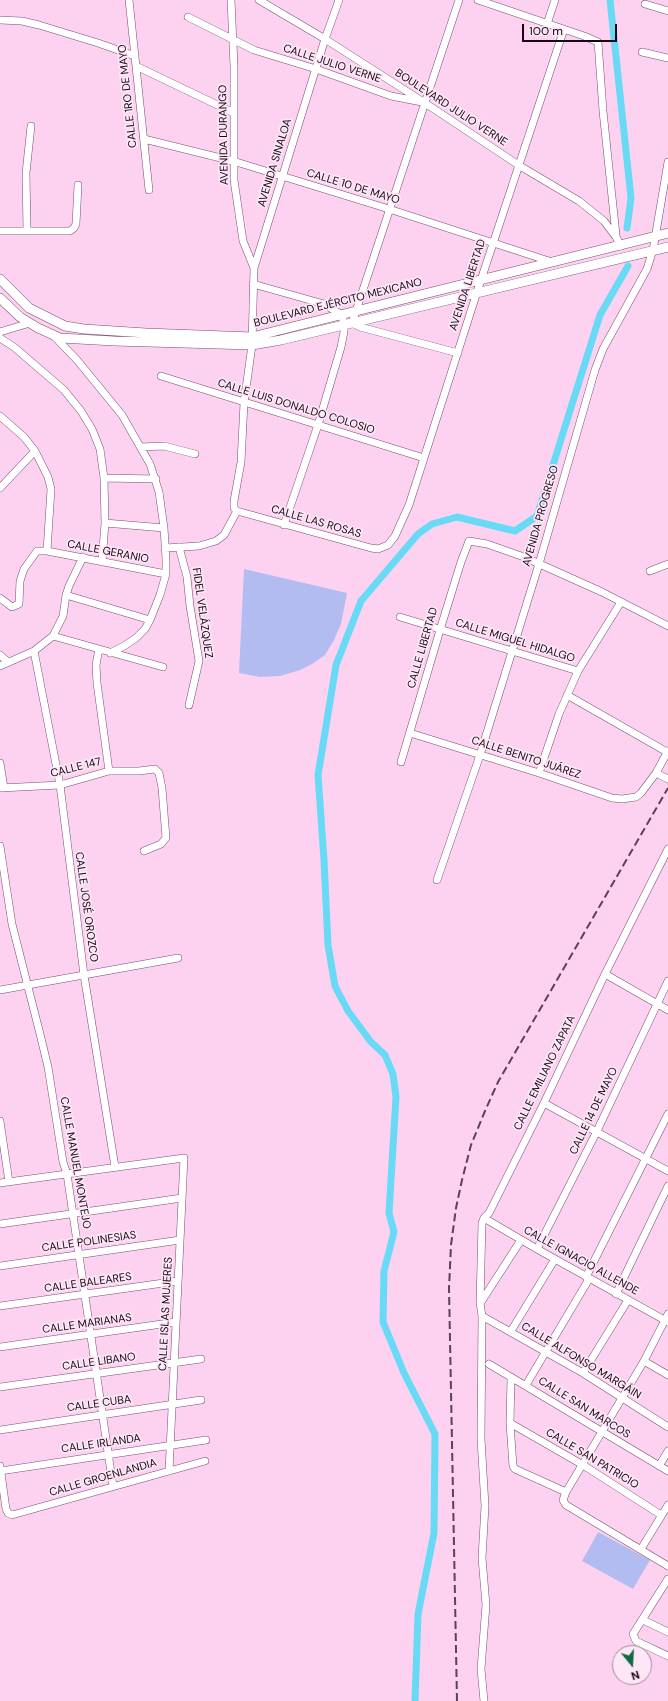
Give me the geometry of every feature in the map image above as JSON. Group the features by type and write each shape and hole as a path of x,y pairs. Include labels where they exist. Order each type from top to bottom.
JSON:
{"main road":[{"name":"BOULEVARD EJÉRCITO MEXICANO","path":"0,278 29,308 56,322 73,328 215,336 252,341 342,315 668,233"},
{"name":"BOULEVARD EJÉRCITO MEXICANO","path":"0,298 20,317 60,338 85,340 252,341 348,324 668,247"}],"street":[{"name":"CALLE 1RO DE MAYO","path":"129,0 149,190"},
{"name":"AVENIDA DURANGO","path":"231,0 233,41 234,180 243,241 254,268"},
{"name":"BOULEVARD JULIO VERNE","path":"259,0 325,39 520,166 593,211 604,221 622,245"},
{"name":"AVENIDA SINALOA","path":"237,511 234,508 234,501 243,444 244,403 252,341 254,268 325,39 339,0"},
{"path":"284,524 318,425 344,332 355,312 458,0"},
{"path":"478,0 598,42 603,111 616,237"},
{"path":"547,24 555,0"},
{"path":"644,4 668,11"},
{"name":"CALLE JULIO VERNE","path":"188,17 233,41 254,50 316,69 391,96 425,103"},
{"path":"0,20 22,21 39,25 98,42 135,56"},
{"name":"AVENIDA LIBERTAD","path":"388,545 395,536 409,505 477,292 520,166 564,29"},
{"path":"642,52 668,58"},
{"path":"136,66 234,113"},
{"path":"27,230 26,173 31,126"},
{"name":"CALLE 10 DE MAYO","path":"144,139 234,161 554,262"},
{"name":"AVENIDA PROGRESO","path":"437,880 480,755 511,650 539,564 595,370 603,348 647,269 652,237 668,162"},
{"path":"0,231 27,230 64,232 74,228 78,185"},
{"path":"253,284 324,304 342,315 348,324 458,353"},
{"path":"0,332 30,323"},
{"path":"53,335 73,355 109,398 141,447 156,479 162,507 166,574 160,595 150,620 136,638 110,653"},
{"path":"0,338 14,347 64,390 81,411 92,429 100,449 104,478 102,562"},
{"name":"CALLE LUIS DONALDO COLOSIO","path":"161,376 424,458"},
{"path":"0,416 24,437 35,451 48,477 51,489 47,551 37,551 24,569 20,581 19,604 15,607 8,605 0,598"},
{"path":"141,447 164,446 195,454"},
{"path":"0,488 35,451"},
{"path":"104,478 156,479"},
{"path":"165,548 199,546 216,541 224,535 237,511"},
{"name":"CALLE LAS ROSAS","path":"237,511 362,546 378,548 388,545"},
{"path":"104,523 164,528"},
{"name":"CALLE LIBERTAD","path":"400,762 461,562 469,542 480,542 503,549 539,564"},
{"name":"FIDEL VELÁZQUEZ","path":"179,547 187,576 190,606 199,661 189,705"},
{"name":"CALLE GERANIO","path":"47,551 166,574"},
{"path":"0,666 34,651 53,636 63,616 66,595 83,557"},
{"path":"539,564 582,582 668,626"},
{"path":"650,571 668,564"},
{"path":"66,595 150,620"},
{"path":"539,773 566,695 578,671 621,602"},
{"name":"CALLE MIGUEL HIDALGO","path":"400,617 578,671"},
{"path":"53,636 162,667"},
{"path":"99,649 96,665 97,683 109,771"},
{"name":"CALLE JOSÉ OROZCO","path":"34,651 60,786 84,975 114,1167"},
{"path":"0,655 8,662"},
{"path":"566,695 668,752 656,773 668,780"},
{"name":"CALLE BENITO JUÁREZ","path":"410,733 539,773 612,798 622,799 636,797 656,773"},
{"path":"0,763 2,788"},
{"name":"CALLE 147","path":"2,788 60,786 109,771 139,772 155,769 159,773 163,794 166,838 161,844 144,851"},
{"name":"CALLE MANUEL MONTEJO","path":"0,846 4,892 29,985 48,1067 62,1162 67,1174 113,1486"},
{"name":"CALLE EMILIANO ZAPATA","path":"484,1701 481,1670 486,1605 482,1558 485,1506 481,1439 482,1316 480,1303 482,1232 484,1218 489,1212 544,1103 605,974 668,849"},
{"path":"0,990 178,958"},
{"path":"605,974 668,1010"},
{"name":"CALLE 14 DE MAYO","path":"537,1249 597,1131 668,981"},
{"path":"544,1103 668,1171"},
{"path":"526,1385 546,1353 588,1278 668,1114"},
{"path":"0,1121 9,1182"},
{"name":"CALLE ISLAS MUJERES","path":"114,1167 184,1158 169,1471"},
{"path":"0,1183 114,1167"},
{"path":"616,1294 668,1186"},
{"path":"0,1224 182,1198"},
{"name":"CALLE IGNACIO ALLENDE","path":"484,1218 616,1294 667,1319"},
{"name":"CALLE POLINESIAS","path":"0,1266 180,1240"},
{"path":"480,1303 521,1240"},
{"path":"511,1331 555,1259"},
{"name":"CALLE BALEARES","path":"0,1306 178,1281"},
{"path":"583,1374 628,1300"},
{"name":"CALLE ALFONSO MARGÁIN","path":"482,1316 511,1331 668,1427"},
{"path":"667,1319 565,1495 566,1505 668,1566"},
{"name":"CALLE MARIANAS","path":"0,1347 176,1322"},
{"name":"CALLE LIBANO","path":"0,1387 201,1359"},
{"path":"644,1361 668,1375"},
{"name":"CALLE SAN MARCOS","path":"489,1364 668,1471"},
{"path":"511,1377 510,1423 514,1468 565,1495"},
{"name":"CALLE CUBA","path":"0,1430 201,1400"},
{"name":"CALLE SAN PATRICIO","path":"510,1423 583,1465 661,1515"},
{"name":"CALLE IRLANDA","path":"0,1469 206,1440"},
{"path":"659,1466 668,1451"},
{"name":"CALLE GROENLANDIA","path":"0,1469 6,1509 8,1513 12,1515 205,1461"},
{"path":"641,1549 668,1505"},
{"path":"668,1579 634,1634 636,1641 668,1656"},
{"path":"643,1620 668,1632"}],"shaded area":[{"path":"244,569 347,593 341,624 325,655 300,670 280,676 260,677 239,673"},
{"path":"598,1532 650,1560 633,1589 582,1561"}],"waterway":[{"path":"610,0 631,198 627,228"},
{"path":"415,1701 418,1614 434,1533 435,1434 404,1373 383,1322 384,1271 394,1232 389,1213 396,1097 393,1074 385,1055 371,1042 348,1011 335,986 328,945 318,775 336,665 361,601 418,534 432,524 457,517 515,531 537,516 600,315 628,266"}],"railway":[{"path":"457,1701 449,1288 451,1245 456,1208 462,1180 471,1145 498,1082 668,788"}]}
